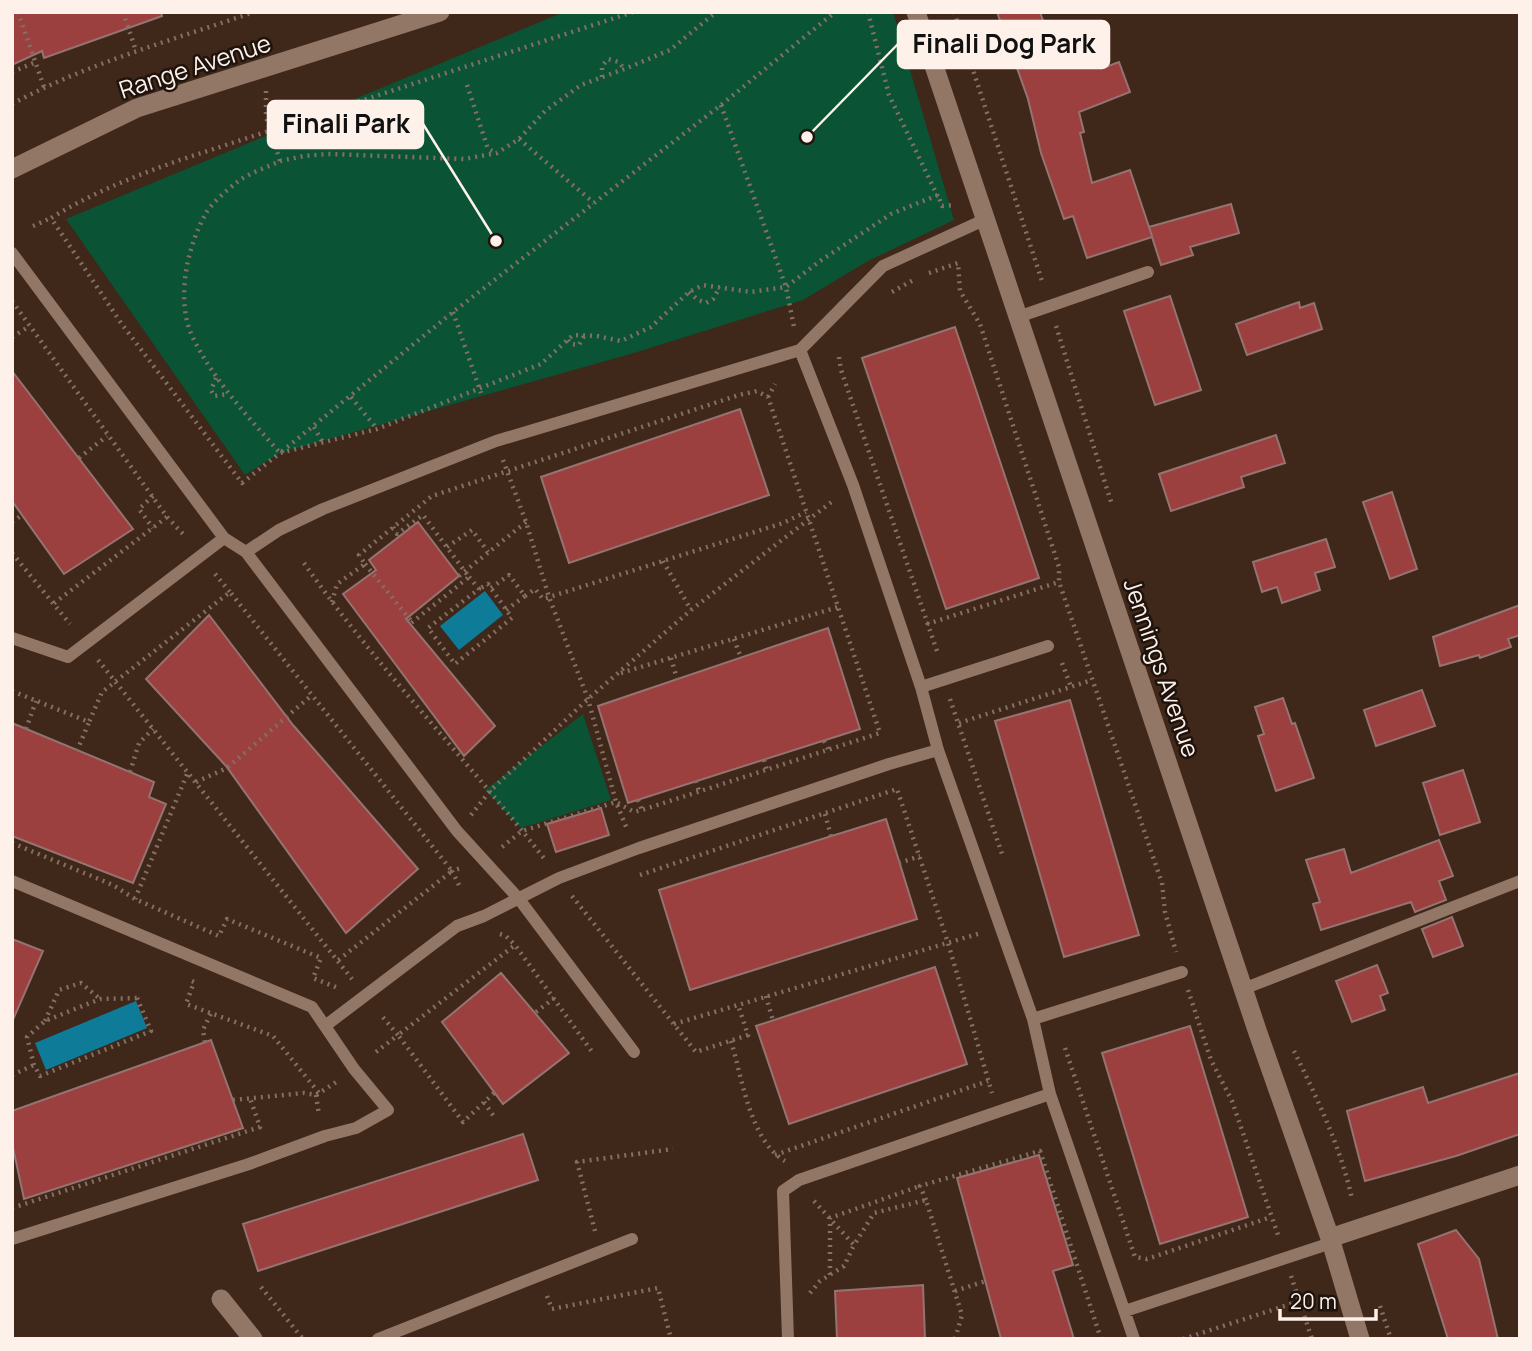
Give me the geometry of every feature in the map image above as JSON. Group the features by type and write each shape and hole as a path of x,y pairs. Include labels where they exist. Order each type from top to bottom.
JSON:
{"street":[{"name":"Range Avenue","path":"12,169 137,108 440,12"},
{"name":"Jennings Avenue","path":"916,12 1331,1240 1360,1339"},
{"path":"1331,1240 1520,1175"},
{"path":"221,1299 253,1339"}],"lane":[{"path":"246,552 279,530 323,509 496,441 800,350 883,266 984,219"},
{"path":"12,253 225,538 246,552 457,831 519,899 634,1052"},
{"path":"1018,317 1148,272"},
{"path":"800,350 853,485 921,687 938,750 1033,1019 1050,1094 1134,1339"},
{"path":"12,638 68,657 225,538"},
{"path":"921,687 1048,646"},
{"path":"325,1026 457,926 559,878 639,848 938,750"},
{"path":"12,881 312,1007 354,1069 388,1110 356,1128 12,1239"},
{"path":"1244,989 1520,881"},
{"path":"1033,1019 1182,972"},
{"path":"788,1339 783,1191 799,1180 1050,1094"},
{"path":"378,1339 632,1240"},
{"path":"1125,1311 1331,1240"}],"path":[{"path":"123,12 136,51"},
{"path":"229,12 232,20"},
{"path":"12,104 44,87 136,51 254,12"},
{"path":"33,226 81,199 130,177 632,12"},
{"path":"280,453 228,394 192,336 186,314 185,291 191,247 208,211 237,182 280,162 304,156 328,154 464,159 497,153 519,139 545,111 581,85 670,50 716,12"},
{"path":"51,218 121,323 242,483 453,312 721,105 835,12"},
{"path":"868,12 889,95 942,206 957,205 953,192"},
{"path":"954,12 1113,509"},
{"path":"21,13 44,87"},
{"path":"602,77 603,66 608,60 619,62 624,69"},
{"path":"12,72 36,62"},
{"path":"265,69 266,117 280,162"},
{"path":"467,85 488,149 497,153"},
{"path":"721,105 786,287 800,350"},
{"path":"519,139 594,203"},
{"path":"280,453 377,429 480,391 541,364 573,335 621,341 651,327 689,292 703,285 751,292 786,287 891,214 938,195"},
{"path":"889,293 922,275 958,263 960,291 980,324 1059,568 1059,582 1162,883 1165,912 1182,972 1211,1060 1233,1101 1312,1339"},
{"path":"689,292 706,303 713,299 720,287"},
{"path":"12,301 107,436 167,517 183,534"},
{"path":"453,312 480,391"},
{"path":"12,337 30,326"},
{"path":"568,340 571,344 579,345 584,335"},
{"path":"839,357 841,370 938,654"},
{"path":"216,378 211,390 214,396 228,394"},
{"path":"768,397 775,384"},
{"path":"469,577 411,623 359,555 432,496 757,391 768,397 880,733 642,810 634,812 616,802 522,831 484,862"},
{"path":"351,397 377,429"},
{"path":"314,427 323,443"},
{"path":"79,458 107,436"},
{"path":"503,459 549,597 588,699 616,802 625,825 639,848"},
{"path":"457,831 490,791 588,699 691,610 853,485"},
{"path":"153,496 139,509 153,528"},
{"path":"506,610 535,589 543,599 783,523 806,512"},
{"path":"12,522 22,515"},
{"path":"393,527 397,534 423,515 480,589"},
{"path":"53,604 167,517"},
{"path":"459,576 526,522"},
{"path":"447,547 472,530 488,552"},
{"path":"12,553 70,624"},
{"path":"663,561 691,610"},
{"path":"304,563 332,602 490,791 696,1052 748,1035 738,1005"},
{"path":"332,602 337,584 365,564"},
{"path":"215,575 452,871 459,885"},
{"path":"491,588 509,575 524,596"},
{"path":"927,624 1059,582"},
{"path":"488,584 491,588 512,618 455,664 428,628 480,589 488,584"},
{"path":"76,751 103,692 230,592"},
{"path":"617,674 838,607"},
{"path":"734,639 741,658"},
{"path":"671,657 677,679"},
{"path":"12,843 113,885 135,899 219,936 228,919 321,958 313,978 338,988 353,980 97,660"},
{"path":"959,723 1092,680"},
{"path":"12,691 89,722"},
{"path":"196,782 227,768 312,695"},
{"path":"26,729 36,701"},
{"path":"130,772 139,743 153,729"},
{"path":"824,741 828,749"},
{"path":"764,760 767,770"},
{"path":"135,899 188,772"},
{"path":"696,781 699,791"},
{"path":"640,875 897,789 948,943 998,1110"},
{"path":"638,800 642,810"},
{"path":"825,814 831,836"},
{"path":"899,863 920,856"},
{"path":"337,961 452,871"},
{"path":"575,900 581,896"},
{"path":"674,1024 1002,927"},
{"path":"499,934 506,936 515,945 593,1053"},
{"path":"376,1052 515,945"},
{"path":"183,977 194,982 186,1004 273,1036 319,1093"},
{"path":"45,1021 59,990 81,983 100,999"},
{"path":"766,996 773,1021"},
{"path":"137,998 151,1031 40,1076 34,1065 27,1037 45,1021 100,999 137,998"},
{"path":"536,1012 554,998"},
{"path":"205,1042 203,1030 211,1013"},
{"path":"381,1015 463,1122 494,1093"},
{"path":"731,1041 756,1129 775,1155 785,1161"},
{"path":"1292,1045 1316,1095 1348,1181 1352,1199"},
{"path":"12,1074 34,1065"},
{"path":"233,1100 304,1093 316,1095 339,1081"},
{"path":"775,1155 988,1081"},
{"path":"12,1208 260,1127 250,1098"},
{"path":"484,1102 495,1118"},
{"path":"601,1252 577,1162 673,1149"},
{"path":"830,1218 920,1186 1040,1150 1101,1339"},
{"path":"920,1186 962,1315 955,1339"},
{"path":"809,1295 820,1281 844,1266 874,1213 926,1200"},
{"path":"814,1201 854,1245"},
{"path":"830,1218 830,1275"},
{"path":"538,1276 552,1309 658,1288 671,1339"},
{"path":"955,1291 986,1281"},
{"path":"261,1287 303,1339"},
{"path":"1183,1339 1300,1301"},
{"path":"1379,1302 1391,1339"}],"green space":[{"path":"564,12 893,12 954,220 868,261 803,300 634,353 280,453 245,475 66,219"},
{"path":"583,714 611,800 521,828 485,790"}],"water":[{"path":"485,591 503,615 459,650 440,626"},
{"path":"136,1001 147,1028 46,1070 35,1043"}],"building":[{"path":"12,12 161,12 162,16 44,58 42,51 12,65"},
{"path":"997,12 1040,12 1053,49 1092,36 1103,68 1119,62 1130,92 1079,112 1084,132 1080,133 1092,183 1130,170 1149,227 1231,204 1239,233 1190,247 1193,255 1161,265 1152,237 1087,258 1073,216 1064,219 1041,153 1028,99"},
{"path":"1170,296 1201,390 1155,405 1124,311"},
{"path":"1299,302 1300,308 1314,303 1322,329 1247,355 1236,324"},
{"path":"955,327 1039,578 946,609 862,358"},
{"path":"12,371 133,529 64,574 12,501"},
{"path":"740,409 769,495 569,563 541,477"},
{"path":"1276,435 1285,463 1241,477 1244,487 1171,511 1159,474"},
{"path":"1392,492 1417,569 1390,579 1363,502"},
{"path":"418,522 459,576 406,619 495,726 464,756 343,594 376,570 369,560"},
{"path":"1326,539 1335,567 1315,573 1320,590 1282,603 1277,587 1262,592 1253,562"},
{"path":"1520,605 1520,635 1508,639 1511,647 1480,658 1479,655 1440,666 1433,637"},
{"path":"209,615 293,725 418,869 346,933 226,766 146,679"},
{"path":"828,628 860,729 628,803 598,706"},
{"path":"1422,690 1435,726 1376,746 1364,710"},
{"path":"1283,698 1292,724 1295,723 1314,778 1276,791 1258,736 1264,734 1255,707"},
{"path":"1070,700 1139,935 1064,957 995,721"},
{"path":"12,723 154,782 149,797 166,804 133,883 12,836"},
{"path":"1463,770 1480,822 1440,835 1423,783"},
{"path":"601,808 609,835 556,852 547,824"},
{"path":"886,819 917,919 690,990 659,890"},
{"path":"1439,840 1453,876 1439,881 1446,900 1415,912 1411,902 1321,930 1313,904 1320,902 1306,860 1344,849 1351,873"},
{"path":"1452,917 1463,946 1433,957 1422,929"},
{"path":"12,939 43,951 12,1022"},
{"path":"1377,965 1388,993 1380,996 1385,1010 1352,1022 1336,981"},
{"path":"935,967 967,1064 789,1124 756,1026"},
{"path":"501,973 569,1053 503,1104 442,1022"},
{"path":"1190,1026 1248,1217 1160,1244 1102,1053"},
{"path":"211,1040 243,1128 24,1199 12,1143 12,1111"},
{"path":"1520,1073 1520,1134 1456,1156 1365,1181 1347,1111 1423,1087 1428,1103"},
{"path":"523,1134 538,1180 258,1271 243,1224"},
{"path":"1039,1155 1073,1265 1053,1271 1074,1339 1001,1339 957,1178"},
{"path":"1456,1230 1479,1259 1498,1339 1448,1339 1418,1244"},
{"path":"923,1285 925,1339 837,1339 835,1291"}],"place":[{"name":"Finali Dog Park","path":"807,137"},
{"name":"Finali Park","path":"496,241"}]}
